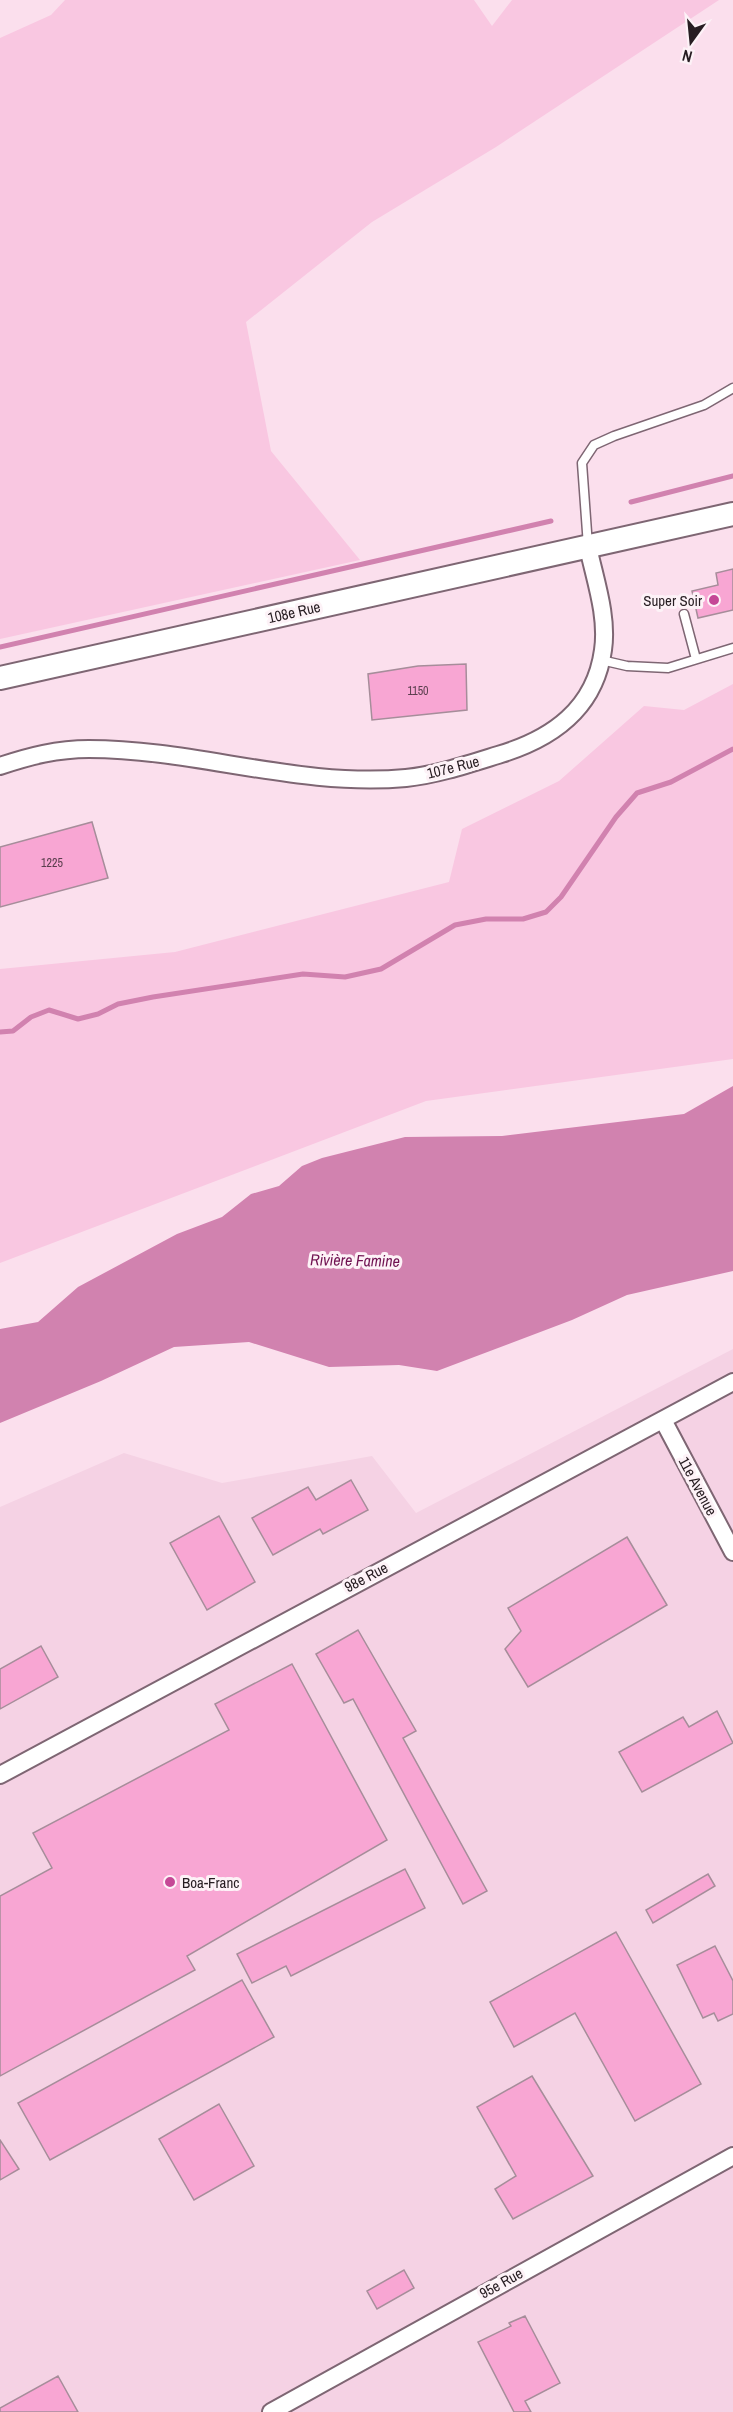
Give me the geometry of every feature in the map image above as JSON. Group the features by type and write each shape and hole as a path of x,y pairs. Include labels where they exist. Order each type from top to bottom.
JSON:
{"main road":[{"path":"588,547 733,514"},
{"name":"108e Rue","path":"0,678 588,547"}],"street":[{"name":"107e Rue","path":"0,766 39,753 88,749 226,763 305,775 406,778 521,748 562,726 592,689 601,660 605,624 588,547"},
{"name":"98e Rue","path":"0,1775 733,1382"},
{"name":"11e Avenue","path":"663,1420 733,1552"},
{"name":"95e Rue","path":"271,2412 733,2156"}],"lane":[{"path":"588,547 582,463 594,445 614,435 704,405 733,388"},
{"path":"684,614 696,659"},
{"path":"601,660 627,666 668,668 733,648"}],"shaded area":[{"path":"65,0 474,0 492,26 512,0 719,0 496,147 372,222 246,322 271,451 360,560 0,639 0,38 51,15"},
{"path":"733,684 733,1059 426,1101 0,1263 0,969 175,952 449,882 462,829 559,781 644,706 684,710"},
{"path":"733,1349 733,2412 0,2412 0,1507 124,1453 222,1483 372,1456 416,1513"}],"water":[{"name":"Rivière Famine","path":"733,1086 733,1271 627,1295 572,1320 437,1371 399,1365 329,1367 249,1342 174,1347 101,1381 0,1423 0,1329 38,1322 78,1287 177,1234 222,1217 251,1194 279,1186 302,1166 322,1158 405,1137 502,1136 684,1114"}],"building":[{"name":"Super Soir","path":"733,569 733,610 698,618 692,591 718,585 716,573"},
{"path":"466,664 467,710 372,720 368,674 418,666"},
{"path":"92,822 108,878 0,907 0,847"},
{"path":"351,1480 368,1510 323,1534 320,1529 273,1555 252,1518 308,1487 316,1500"},
{"path":"219,1516 255,1582 207,1610 170,1543"},
{"path":"627,1537 667,1605 528,1687 505,1649 521,1631 508,1608"},
{"path":"358,1630 416,1731 403,1738 487,1891 463,1904 353,1699 344,1703 316,1654"},
{"path":"41,1646 58,1677 0,1709 0,1669"},
{"name":"Boa-Franc","path":"292,1664 387,1840 187,1956 195,1970 0,2076 0,1896 52,1868 33,1833 229,1730 215,1704"},
{"path":"717,1711 733,1743 642,1792 619,1752 683,1717 689,1727"},
{"path":"405,1869 425,1908 291,1976 286,1966 252,1983 237,1954"},
{"path":"708,1874 715,1886 653,1923 646,1910"},
{"path":"616,1932 701,2084 635,2121 575,2013 514,2047 490,2002"},
{"path":"715,1946 733,1981 733,2014 718,2021 714,2013 703,2018 677,1965"},
{"path":"242,1980 274,2037 50,2160 18,2103"},
{"path":"532,2076 593,2176 513,2219 495,2189 516,2176 477,2107"},
{"path":"219,2104 254,2166 194,2200 159,2139"},
{"path":"0,2140 19,2169 0,2180"},
{"path":"404,2270 414,2288 377,2309 367,2291"},
{"path":"525,2316 560,2383 525,2401 531,2412 514,2412 478,2342 511,2326 509,2323"},
{"path":"58,2376 78,2412 0,2412 0,2408"}],"waterway":[{"path":"631,502 733,476"},
{"path":"0,647 551,521"},
{"path":"0,1032 13,1031 31,1017 49,1010 78,1019 98,1014 118,1004 153,997 303,974 345,977 381,969 455,925 486,919 523,919 546,912 561,897 616,817 637,793 671,782 733,749"}],"place":[{"name":"Super Soir","path":"714,600"},
{"name":"Boa-Franc","path":"170,1882"}]}
